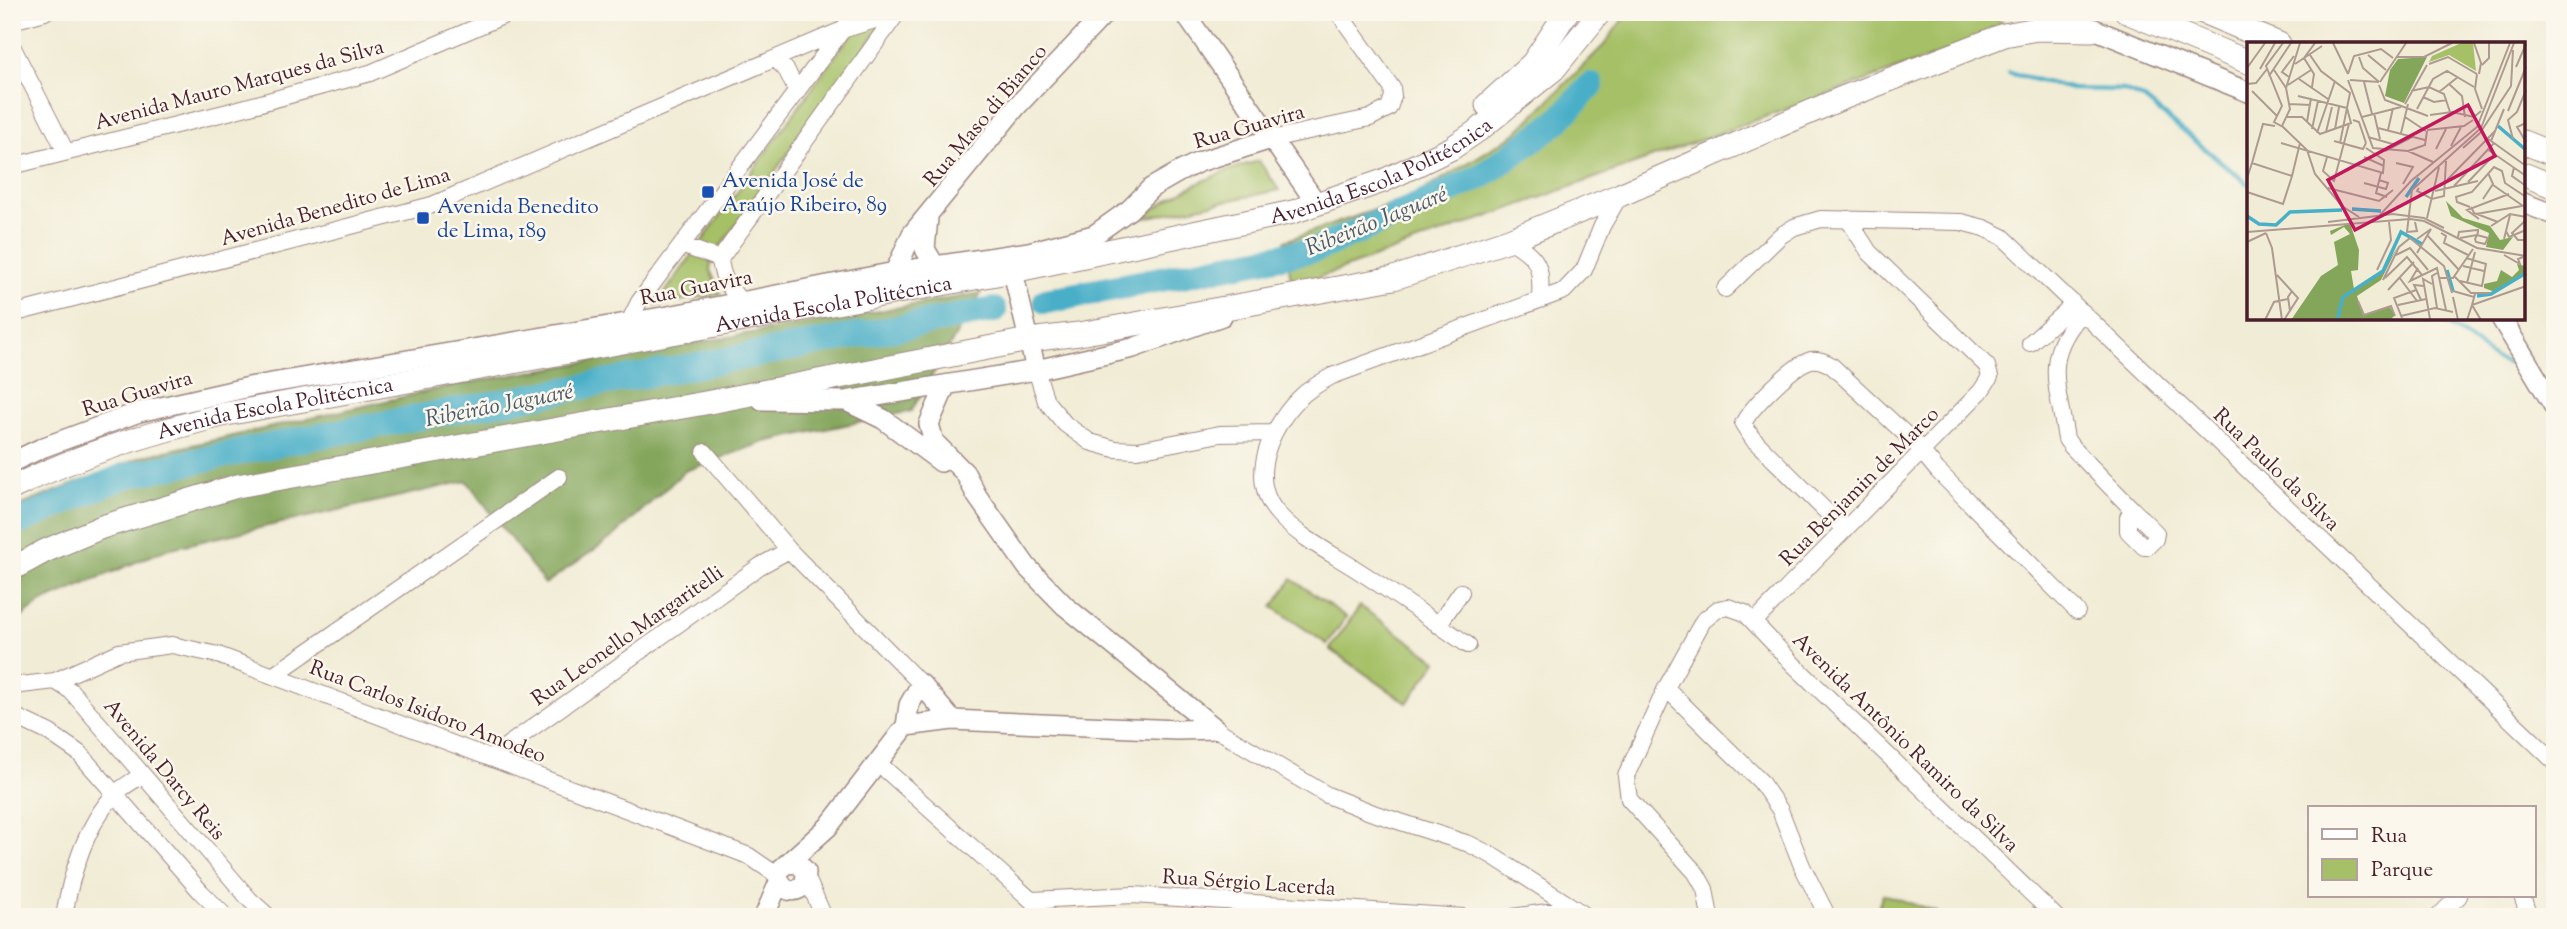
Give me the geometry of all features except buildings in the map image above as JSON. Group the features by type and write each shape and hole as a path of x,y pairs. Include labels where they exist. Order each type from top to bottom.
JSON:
{"highway":[{"path":"1452,148 1476,114 1533,63 1567,12"},
{"name":"Avenida Escola Politécnica","path":"12,488 44,471 106,447 226,414 808,298 1013,273 1293,212 1383,181 1452,148 1480,129 1554,69 1600,12"},
{"path":"2127,12 2247,61"},
{"path":"2203,12 2273,42"},
{"path":"2227,12 2280,42"},
{"path":"12,569 45,551 102,527 237,486 489,439 705,403 1027,333 1079,334 1394,278 1509,240 1620,195 1840,99 2004,35 2037,29 2092,30"},
{"path":"2525,143 2555,155"},
{"path":"2525,175 2555,187"}],"main road":[{"name":"Rua Maso di Bianco","path":"895,272 912,234 928,218 1016,107 1106,12"},
{"path":"1184,12 1317,204"},
{"path":"2052,12 2247,91"},
{"name":"Rua Guavira","path":"12,462 44,447 139,412 187,400 741,301 808,298 895,272 935,266 1013,273 1094,235 1129,210 1151,188 1179,172 1199,162 1270,139"},
{"path":"2525,204 2555,215"},
{"name":"Rua Maso di Bianco","path":"928,218 925,249 935,266"},
{"path":"1013,273 1036,370"},
{"path":"705,403 784,398 846,401 945,387 1132,348 1263,303"},
{"path":"2502,320 2555,408"},
{"path":"999,377 1018,359 1027,333"},
{"path":"945,387 929,424 934,442 965,473 977,496 1027,567 1044,587 1216,729"},
{"path":"846,401 883,419 939,458 957,480 977,496"},
{"path":"764,917 906,726 909,705 921,684 952,720"},
{"path":"906,726 952,720 1136,729 1216,729"},
{"path":"771,917 793,878"}],"street":[{"path":"12,21 45,12"},
{"name":"Avenida Mauro Marques da Silva","path":"12,166 370,73 512,12"},
{"path":"629,323 639,302 684,246 856,12"},
{"name":"Rua Guavira","path":"1270,139 1370,118 1389,108 1393,96 1392,88 1338,12"},
{"path":"741,301 726,285 721,275 720,259 898,13"},
{"name":"Avenida Benedito de Lima","path":"12,314 432,205 842,30 898,13"},
{"path":"12,46 66,152"},
{"path":"776,60 787,71 797,92"},
{"path":"1468,645 1301,534 1279,515 1268,500 1264,484 1264,462 1273,433 1306,393 1332,376 1564,291 1584,270 1602,226 1620,195"},
{"name":"Rua Paulo da Silva","path":"1725,289 1780,236 1794,227 1821,219 1961,222 2003,237 2555,762"},
{"name":"Rua Benjamin de Marco","path":"1754,622 1981,391 1990,377 1987,366 1870,252 1848,219"},
{"path":"1509,240 1524,249 1538,266 1541,275 1540,300"},
{"path":"684,246 720,259"},
{"path":"2030,343 2066,311 2078,307"},
{"path":"2078,307 2056,353 2056,381 2066,439 2132,509"},
{"path":"1845,530 1745,430 1743,424 1766,395 1812,360 1825,362 1838,370 1905,433 2077,611"},
{"path":"1036,370 1046,401 1065,424 1090,442 1115,449 1138,450 1220,434 1273,433"},
{"path":"705,452 789,550 921,684"},
{"path":"274,675 559,477"},
{"name":"Rua Leonello Margaritelli","path":"491,757 760,566 789,550"},
{"path":"1438,625 1461,592"},
{"name":"Avenida Antônio Ramiro da Silva","path":"1666,688 1703,621 1723,608 1745,613 1794,665 2056,917"},
{"name":"Rua Carlos Isidoro Amodeo","path":"55,681 119,652 172,645 218,655 749,856 793,878 818,917"},
{"path":"13,686 55,681"},
{"name":"Avenida Darcy Reis","path":"55,681 82,704 250,900 269,917"},
{"path":"1710,917 1705,890 1696,873 1629,799 1626,788 1626,776 1631,761 1666,688 1759,781 1780,810 1802,866 1828,917"},
{"path":"12,715 50,733 79,753 226,917"},
{"path":"1216,729 1327,795 1491,855 1581,912"},
{"path":"877,762 1050,917"},
{"path":"64,917 85,838 116,793 142,775"},
{"path":"793,878 824,917"},
{"name":"Rua Sérgio Lacerda","path":"1032,900 1133,895 1335,913 1463,917"},
{"path":"2438,917 2457,898"},
{"path":"2523,898 2529,917"},
{"path":"1513,917 1581,912"}],"green space":[{"path":"867,12 891,12 712,258 710,270 721,294 656,305"},
{"path":"1628,12 1984,12 2012,28 1292,287 1285,241 1414,196 1515,134 1604,45"},
{"path":"1259,161 1279,190 1144,218 1168,200 1198,184"},
{"path":"981,293 911,411 764,442 685,471 614,536 545,584 467,481 167,549 42,602 12,624 12,509 144,456 460,384"},
{"path":"1292,579 1346,617 1327,644 1273,607"},
{"path":"1360,606 1437,661 1407,703 1330,649"},
{"path":"1883,894 1937,912 1936,917 1875,917"}],"waterway":[{"path":"2009,73 2072,89 2123,90 2143,98 2247,183"},
{"name":"Ribeirão Jaguaré","path":"1046,301 1317,249 1485,174 1558,121 1591,85"},
{"name":"Ribeirão Jaguaré","path":"12,525 124,476 313,437 994,310"},
{"path":"2442,320 2495,358 2507,363"}],"place":[{"name":"Avenida José de Araújo Ribeiro, 89","path":"708,192"},
{"name":"Avenida Benedito de Lima, 189","path":"423,218"}]}
